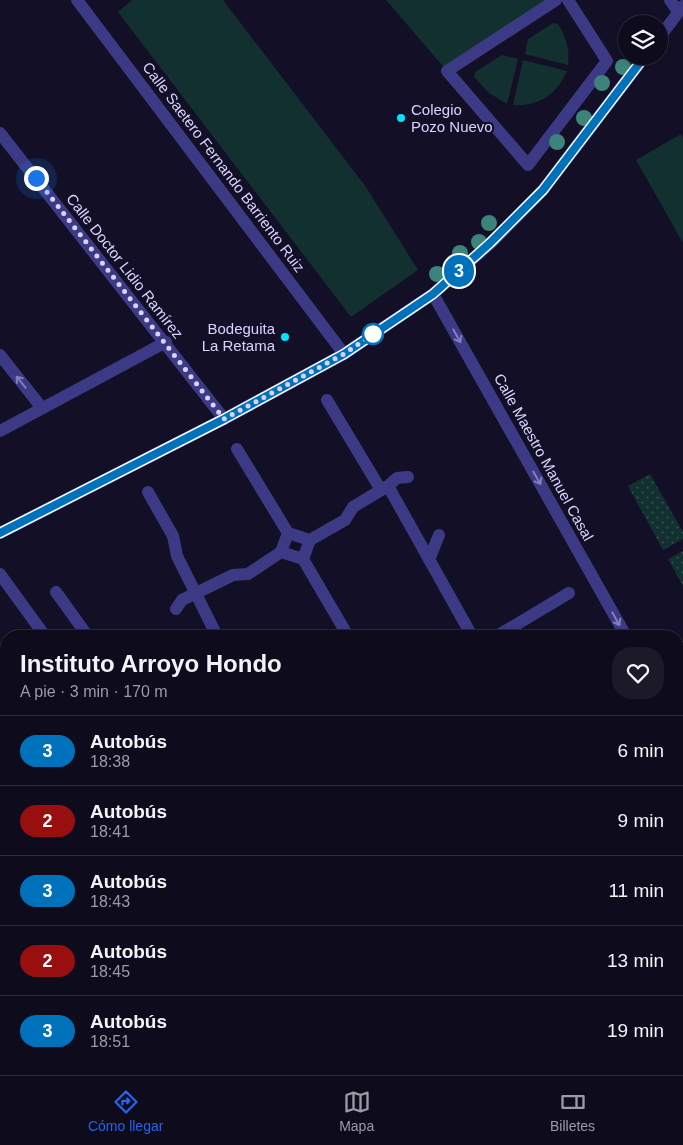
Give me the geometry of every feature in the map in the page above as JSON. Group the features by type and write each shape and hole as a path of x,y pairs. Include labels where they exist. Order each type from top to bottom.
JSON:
{"street":[{"name":"Calle Saetero Fernando Barriento Ruiz","path":"77,0 344,354"},
{"path":"556,0 447,71 528,165 607,60 568,0"},
{"path":"668,26 680,9 670,0"},
{"path":"0,533 224,419 344,354 433,294 490,243 543,190 638,65"},
{"name":"Calle Doctor Lidio Ramírez","path":"0,133 166,342 224,419"},
{"name":"Calle Maestro Manuel Casal","path":"433,294 623,630"},
{"path":"0,430 166,342"},
{"path":"0,356 42,408"},
{"path":"327,400 429,560 469,630"},
{"path":"237,449 288,533 310,540"},
{"path":"303,560 310,540 345,520 353,507 397,478 408,478"},
{"path":"148,492 173,536 177,556 194,594 214,630"},
{"path":"176,609 182,600 233,575 248,574 281,552 288,533"},
{"path":"429,560 439,535"},
{"path":"281,552 303,560 344,630"},
{"path":"0,574 41,630"},
{"path":"56,592 83,630"},
{"path":"507,630 569,593"}],"green space":[{"path":"132,0 223,0 366,187 418,270 351,317 118,12"},
{"path":"386,0 556,0 447,71"},
{"path":"553,23 558,24 565,39 568,49 568,65 525,54 528,39"},
{"path":"502,55 518,59 507,104 489,93 474,77 475,72"},
{"path":"523,60 567,71 558,86 546,97 531,104 513,105"},
{"path":"681,134 683,139 683,243 636,160"},
{"path":"650,474 683,532 683,539 663,550 628,486"},
{"path":"683,551 683,586 668,559"}],"bus line":[{"name":"3","path":"0,533 224,419 344,354 433,294 490,243 543,190 638,65"}],"place":[{"name":"Colegio Pozo Nuevo","path":"401,118"},
{"name":"Bodeguita La Retama","path":"285,337"}],"route":[{"path":"36,178 166,342 224,419 344,354 373,334"}]}
